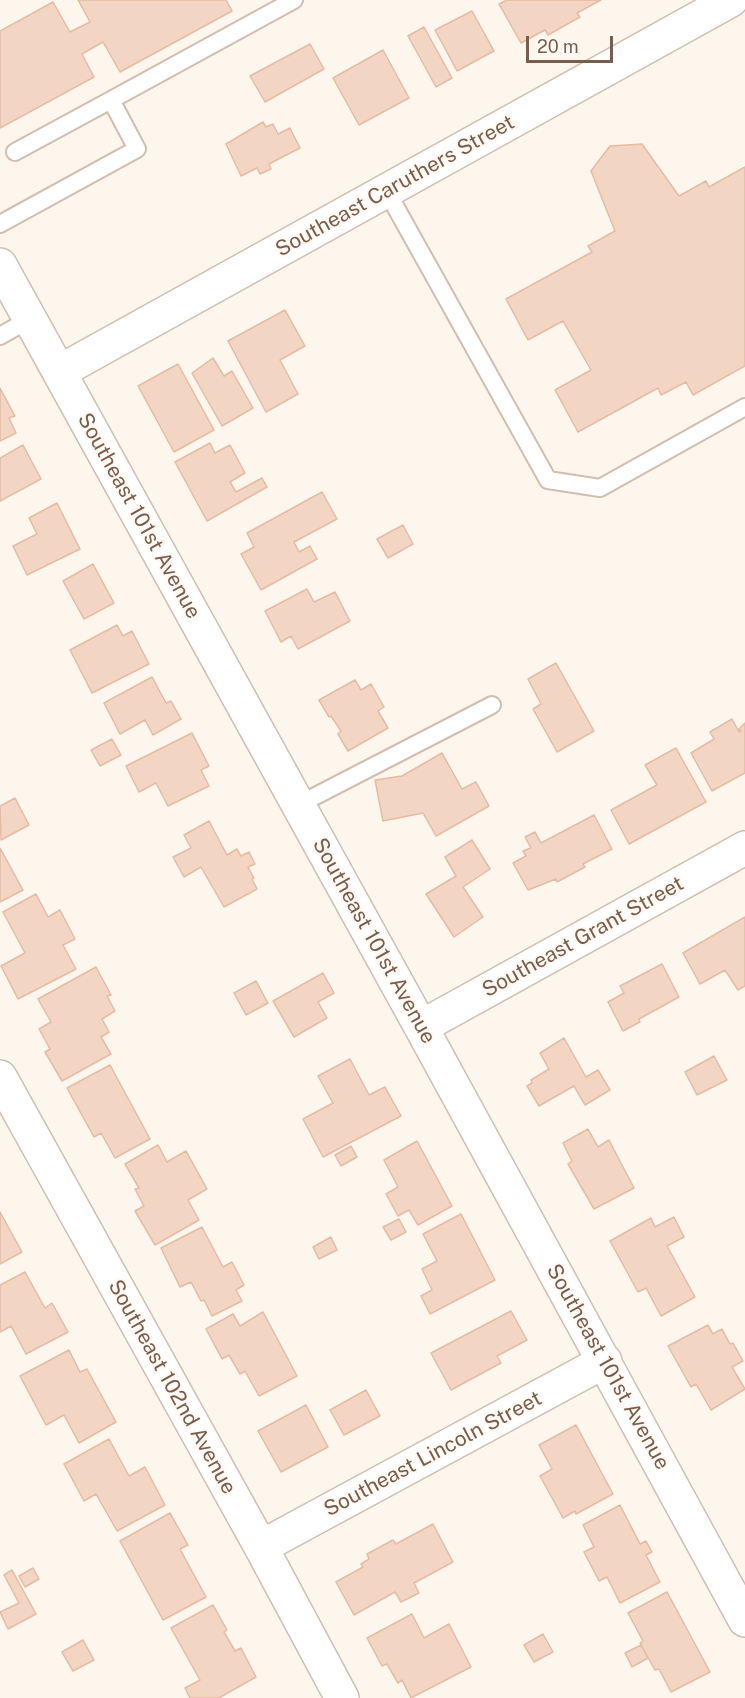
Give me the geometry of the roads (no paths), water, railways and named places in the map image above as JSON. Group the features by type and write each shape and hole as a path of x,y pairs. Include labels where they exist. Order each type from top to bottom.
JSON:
{"street":[{"name":"Southeast Caruthers Street","path":"59,372 731,0"},
{"name":"Southeast 101st Avenue","path":"0,265 605,1361 734,1572 745,1620"},
{"name":"Southeast Grant Street","path":"421,1027 745,848"},
{"name":"Southeast 102nd Avenue","path":"0,1077 261,1547 342,1698"},
{"name":"Southeast Lincoln Street","path":"261,1547 605,1361"}],"lane":[{"path":"15,152 290,1"},
{"path":"0,224 137,149 111,100"},
{"path":"386,190 548,480 600,488 745,407"},
{"path":"0,336 30,319"},
{"path":"298,805 492,705"}]}
